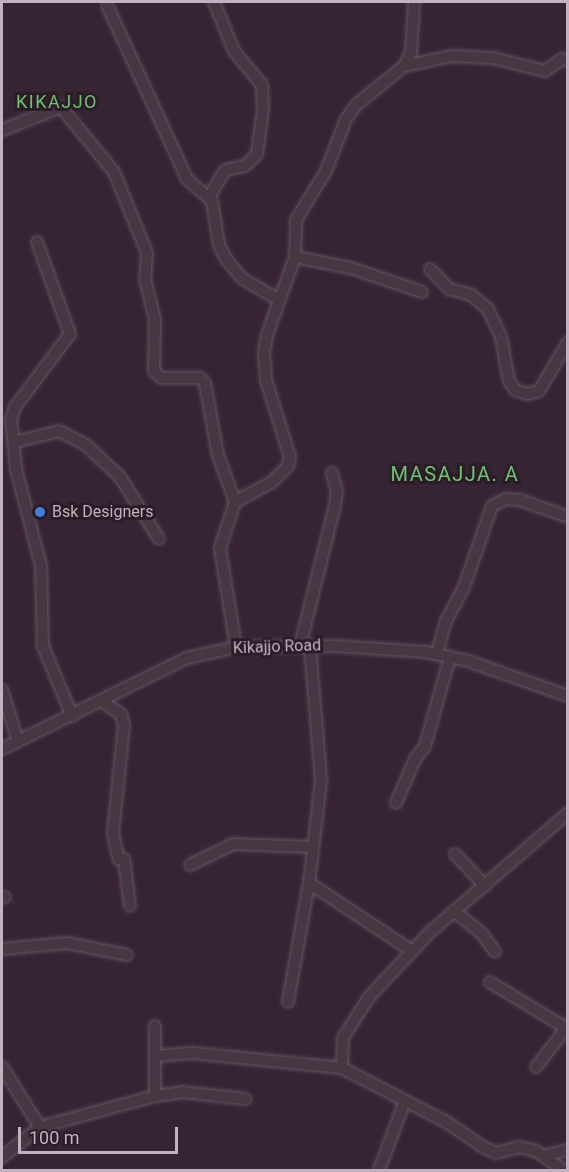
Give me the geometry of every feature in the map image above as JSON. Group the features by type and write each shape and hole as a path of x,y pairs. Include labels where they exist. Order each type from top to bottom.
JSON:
{"street":[{"path":"209,197 225,170 245,166 257,154 263,109 262,85 234,51 214,2"},
{"path":"235,502 280,477 290,457 264,367 267,335 295,257 296,220 326,171 346,119 368,93 404,66 411,53 414,2"},
{"path":"107,5 182,170 191,184 209,197 226,259 243,279 279,300"},
{"path":"404,66 462,56 493,58 545,71 562,58 567,60"},
{"path":"2,130 60,107 114,172 147,254 145,279 156,320 154,371 168,380 203,379 218,455 235,502 220,548 236,647"},
{"path":"37,242 70,334 12,411 16,469 41,566 43,646 72,716"},
{"path":"295,257 351,268 422,292"},
{"path":"430,269 449,289 471,295 488,309 501,337 509,381 515,390 527,394 540,391 567,342"},
{"path":"15,442 59,431 86,446 120,477 159,539"},
{"path":"288,1002 309,883 321,781 305,646 337,492 332,473"},
{"path":"437,654 446,621 464,587 492,506 506,499 520,500 567,518"},
{"name":"Kikajjo Road","path":"2,749 102,702 187,658 236,647 305,646 437,654 566,694"},
{"path":"396,803 415,759 425,746 450,657"},
{"path":"2,690 18,741"},
{"path":"102,702 121,714 124,725 113,834 119,859 124,859 130,906"},
{"path":"342,1068 348,1026 411,951 567,813"},
{"path":"190,865 232,844 312,847"},
{"path":"455,854 484,886"},
{"path":"309,883 411,951"},
{"path":"454,911 482,934 495,952"},
{"path":"2,949 67,943 127,955"},
{"path":"490,982 567,1027 536,1066"},
{"path":"155,1026 155,1096"},
{"path":"156,1056 192,1053 342,1068 496,1153 520,1147 546,1155 563,1170"},
{"path":"2,1067 40,1127"},
{"path":"2,1157 40,1127 155,1096 182,1092 246,1099"},
{"path":"379,1170 405,1101"},
{"path":"546,1155 567,1150"}],"place":[{"name":"Bsk Designers","path":"40,512"}],"district":[{"name":"KIKAJJO","path":"57,102"},
{"name":"MASAJJA. A","path":"455,474"}]}
